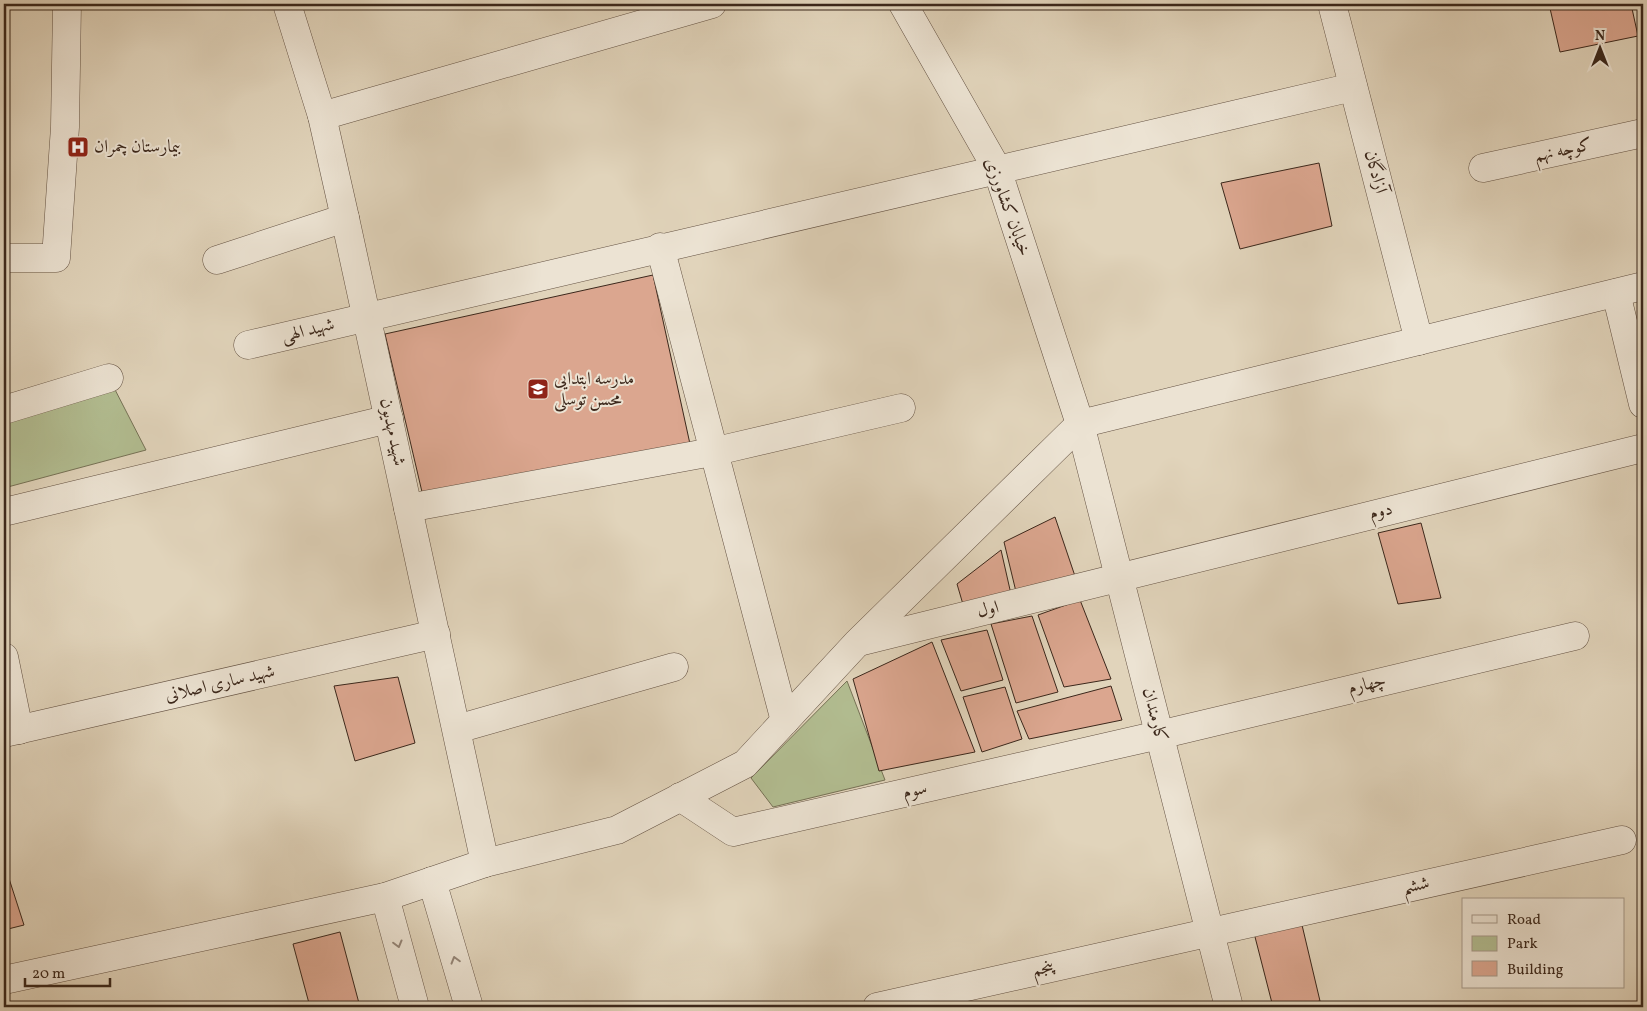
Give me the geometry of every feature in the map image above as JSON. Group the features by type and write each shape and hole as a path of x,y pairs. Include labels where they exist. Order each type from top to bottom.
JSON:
{"street":[{"path":"4,258 56,258 65,128 66,4"},
{"name":"شهید مهدیون","path":"287,4 322,116 486,863"},
{"path":"322,116 712,4"},
{"name":"خیابان کشاورزی","path":"903,4 998,169 1080,424"},
{"name":"آزادگان","path":"1332,4 1419,341"},
{"name":"شهید الهی","path":"248,345 660,247 1353,87"},
{"name":"کوچه نهم","path":"1483,168 1643,133"},
{"path":"217,260 345,218"},
{"path":"660,247 712,452 785,721"},
{"path":"4,980 385,897 486,863 618,830 745,764 857,643 1080,424 1643,286"},
{"path":"1616,293 1643,404"},
{"path":"4,410 109,378"},
{"path":"408,508 712,452 901,408"},
{"path":"4,512 389,419"},
{"name":"کارمندان","path":"1080,424 1229,1007"},
{"name":"دوم","path":"1119,576 1643,448"},
{"name":"اول","path":"857,643 1119,576"},
{"name":"شهید ساری اصلانی","path":"12,732 436,634"},
{"name":"چهارم","path":"1159,735 1575,636"},
{"path":"4,657 12,732"},
{"path":"457,729 674,667"},
{"name":"سوم","path":"680,797 734,832 1159,735"},
{"name":"ششم","path":"1210,931 1622,840"},
{"path":"432,881 469,1007"},
{"path":"385,897 415,1007"},
{"name":"پنجم","path":"877,1007 1210,931"}],"green space":[{"path":"109,378 146,450 4,488 4,412"},
{"path":"847,681 885,780 773,807 751,778"}],"building":[{"path":"1549,4 1631,4 1638,36 1560,52"},
{"path":"1319,163 1332,226 1240,249 1221,183"},
{"name":"مدرسه ابتدایی محسن توسلی","path":"653,275 690,444 422,492 385,334"},
{"path":"1055,517 1078,585 1018,600 1004,542"},
{"path":"1421,523 1441,598 1398,604 1378,533"},
{"path":"1001,550 1013,603 967,618 957,584"},
{"path":"1080,600 1111,679 1064,687 1038,615"},
{"path":"1032,616 1058,692 1016,703 991,624"},
{"path":"987,630 1003,680 961,691 941,640"},
{"path":"932,642 975,752 879,771 853,679"},
{"path":"398,677 415,743 355,761 334,686"},
{"path":"1111,686 1122,720 1029,739 1017,711"},
{"path":"1005,687 1022,739 982,752 963,697"},
{"path":"4,863 24,925 4,930"},
{"path":"1302,925 1320,1001 1291,1007 1273,1007 1254,933"},
{"path":"340,932 360,1007 310,1007 293,944"}],"place":[{"name":"بیمارستان چمران","path":"78,147"},
{"name":"مدرسه ابتدایی محسن توسلی","path":"538,389"}]}
